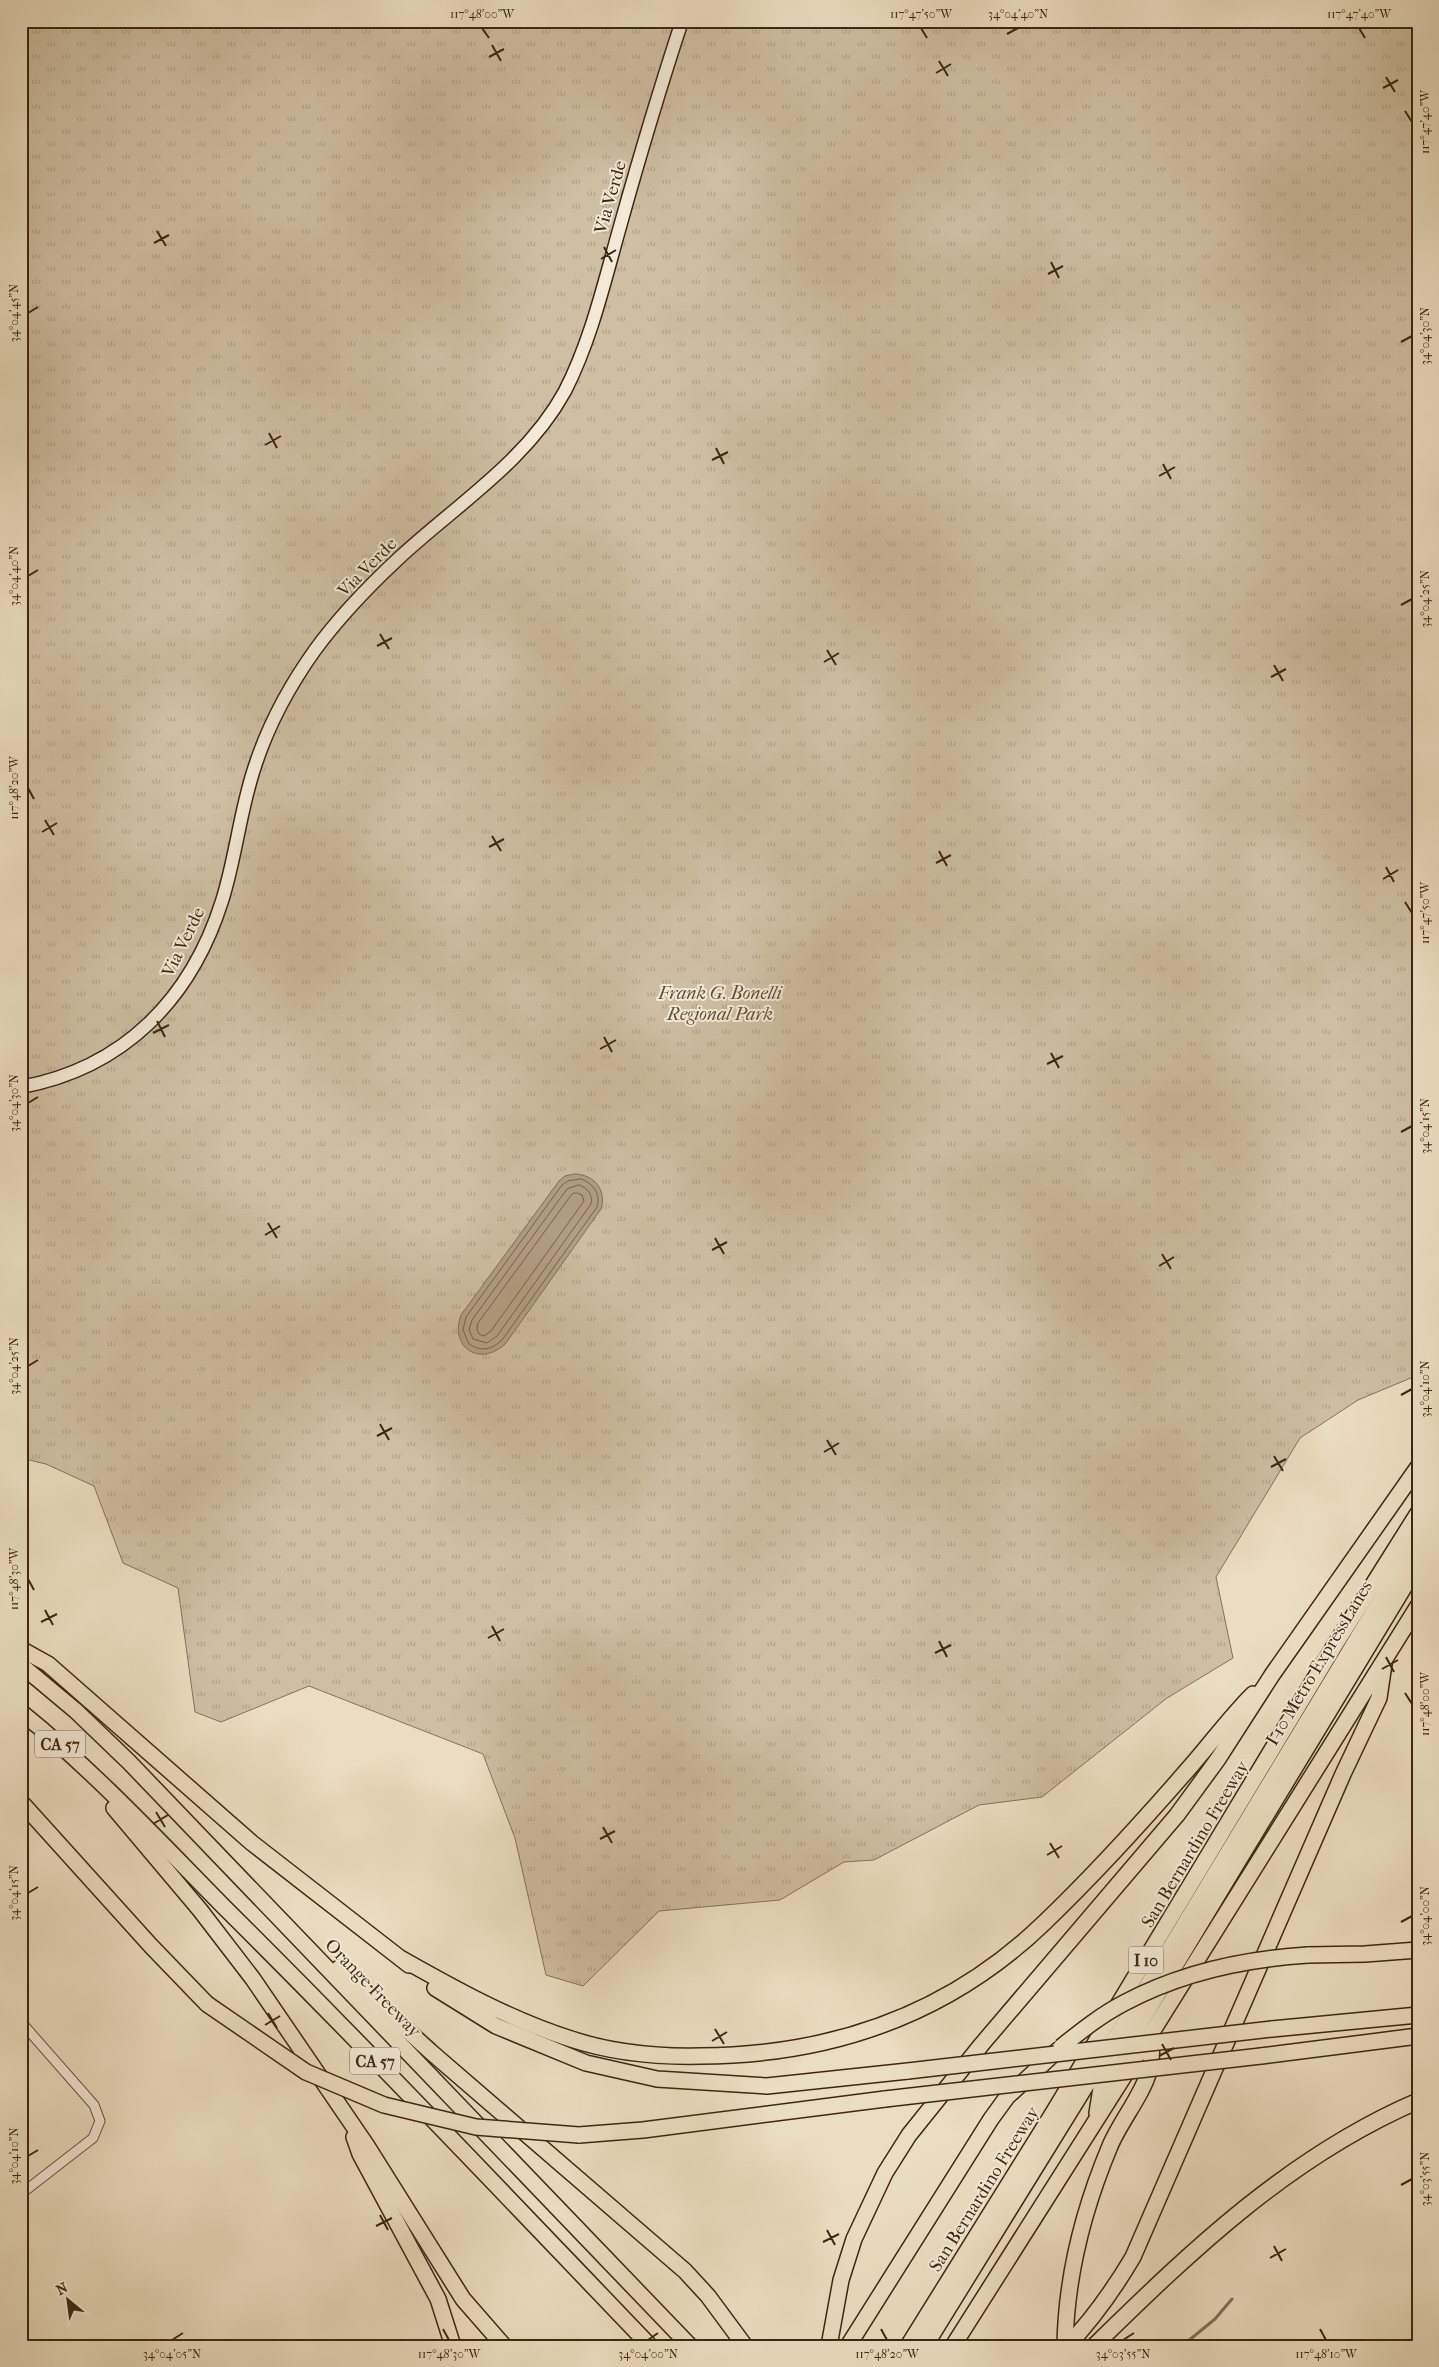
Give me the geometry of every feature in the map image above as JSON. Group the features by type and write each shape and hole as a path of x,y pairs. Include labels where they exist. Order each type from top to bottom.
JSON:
{"highway":[{"path":"828,2346 841,2280 854,2239 885,2173 909,2135 982,2044 1177,1815 1218,1758 1272,1675 1418,1467"},
{"name":"San Bernardino Freeway","path":"908,2346 1048,2122 1335,1645 1418,1513"},
{"name":"I-10 Metro ExpressLanes","path":"925,2346 1185,1923 1418,1538"},
{"name":"I-10 Metro ExpressLanes","path":"1096,2119 1101,2088 1418,1564"},
{"name":"I 10","path":"954,2346 1418,1606"},
{"path":"21,1649 48,1664 252,1843 402,1959 436,1989 496,2026 586,2062 657,2079 767,2086 1272,2028 1418,2015"},
{"path":"1066,2346 1088,2323 1112,2291 1141,2239 1343,1774 1380,1698 1384,1660"},
{"name":"Orange Freeway","path":"21,1665 76,1711 115,1749 265,1902 690,2346"},
{"path":"402,1959 504,2013 572,2040 618,2050 671,2056 741,2056 802,2048 859,2034 902,2018 961,1987 1000,1961 1045,1922 1122,1842 1240,1708 1272,1675"},
{"name":"CA 57","path":"21,1712 51,1736 96,1779 298,1980 650,2346"},
{"path":"96,1779 118,1815 200,1910 298,2042 347,2119 367,2146 463,2299 504,2346"},
{"path":"21,1802 151,1946 207,2004 306,2072 384,2105 476,2127 579,2135 643,2130 885,2099 1418,2036"},
{"path":"265,1902 365,1990 431,2052 685,2271 708,2296 745,2346"},
{"path":"848,2346 991,2118 1020,2084 1090,2024 1122,2004 1155,1988 1219,1968 1256,1960 1308,1955 1365,1954 1418,1950"},
{"path":"1365,1954 1418,1959"},
{"path":"1066,2346 1065,2327 1076,2251 1096,2181 1112,2142 1149,2071 1152,2032"},
{"path":"1094,2346 1188,2254 1259,2196 1307,2161 1359,2130 1417,2101"},
{"path":"347,2119 360,2154 438,2299 454,2346"}],"main road":[{"name":"Via Verde","path":"21,1087 54,1080 106,1056 148,1024 176,996 200,953 222,902 255,766 290,687 316,648 354,603 400,557 492,479 533,436 564,392 590,332 645,140 682,21"}],"street":[{"path":"21,2022 94,2105 100,2121 93,2138 21,2194"}],"green space":[{"name":"Frank G. Bonelli Regional Park","path":"21,21 1418,21 1418,1375 1358,1400 1300,1438 1216,1577 1233,1658 1167,1698 1042,1797 979,1805 874,1860 844,1862 780,1900 659,1911 583,1986 546,1975 515,1838 483,1754 309,1686 221,1722 195,1712 178,1588 123,1563 94,1486 46,1464 21,1458"}],"water":[{"path":"574,1174 588,1177 597,1184 602,1196 601,1209 506,1343 487,1354 478,1354 470,1351 463,1345 459,1337 458,1327 461,1315 559,1181 565,1176"}],"waterway":[{"path":"1182,2346 1215,2319 1232,2299"},
{"path":"1178,2346 1181,2342"}]}
